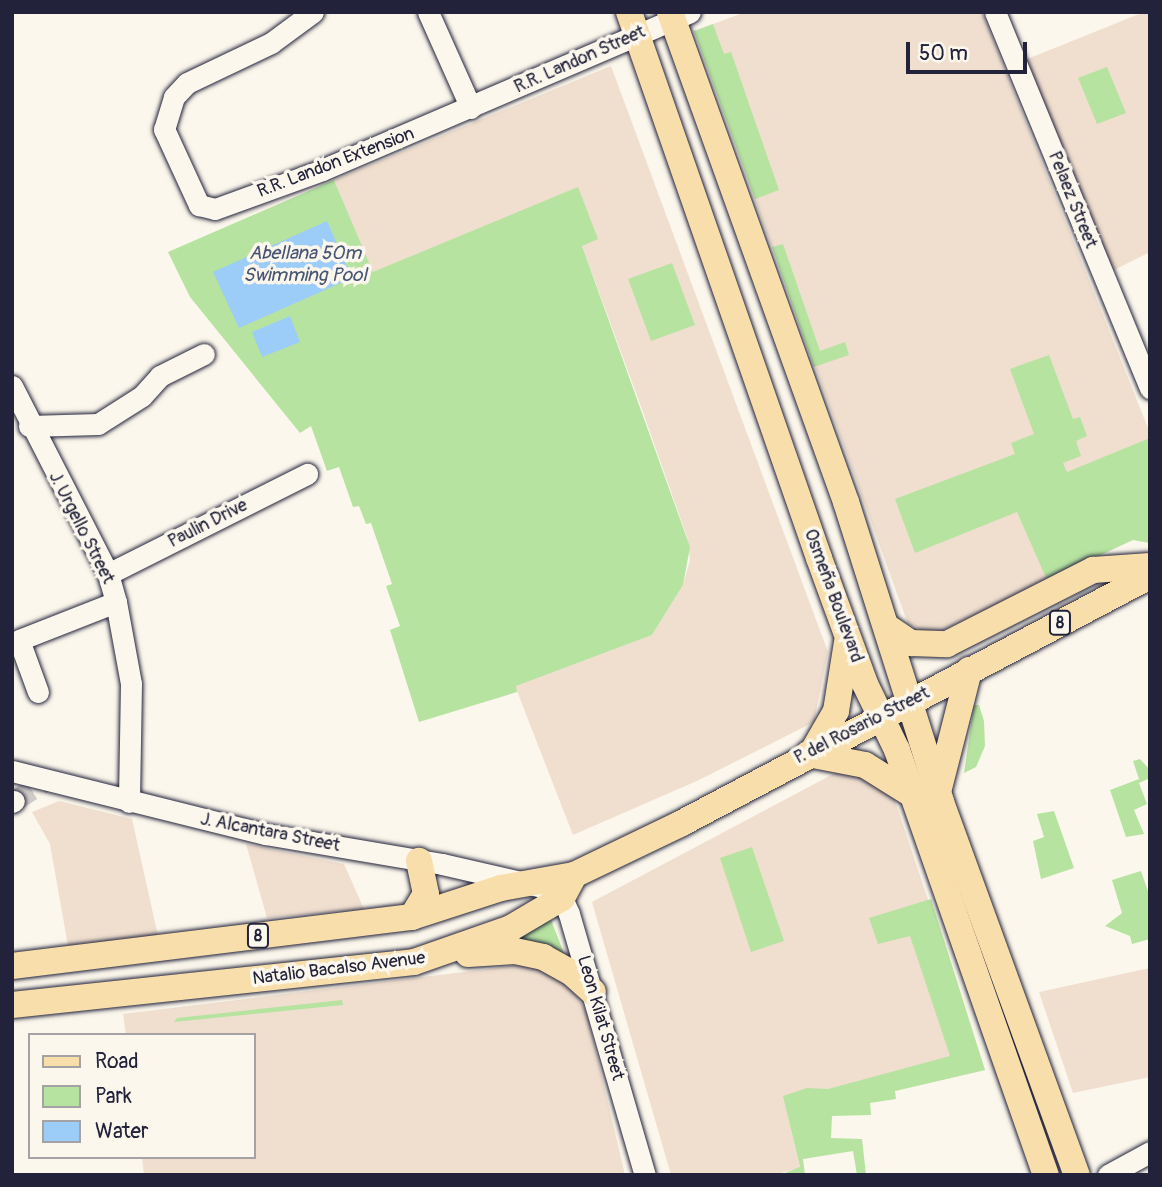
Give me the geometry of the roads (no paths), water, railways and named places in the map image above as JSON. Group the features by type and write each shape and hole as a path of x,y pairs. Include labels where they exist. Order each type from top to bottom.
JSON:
{"main road":[{"name":"Osmeña Boulevard","path":"677,14 911,701 925,794 1046,1175"},
{"name":"Osmeña Boulevard","path":"633,24 865,684 925,794 1077,1175"},
{"path":"887,626 911,642 947,644 1099,568 1150,566"},
{"name":"P. del Rosario Street","path":"568,886 810,753 1150,576"},
{"path":"848,638 836,711 810,753 865,765 925,794 970,670"},
{"path":"412,917 426,894 419,860"},
{"name":"8","path":"12,966 412,917 530,881 568,886"},
{"name":"Natalio Bacalso Avenue","path":"12,1005 414,962 511,928 568,886"},
{"path":"414,962 489,952 528,953 557,964 593,992"}],"street":[{"name":"R.R. Landon Extension","path":"313,12 271,43 187,83 174,97 164,129 199,205 215,209 471,108"},
{"path":"428,12 471,108"},
{"name":"R.R. Landon Street","path":"471,108 633,24 677,14"},
{"name":"Pelaez Street","path":"1000,14 1150,388"},
{"path":"29,426 98,424 142,396 160,376 204,354"},
{"name":"J. Urgello Street","path":"12,386 29,426 108,574 116,602 131,684 129,802"},
{"name":"Paulin Drive","path":"108,574 307,474"},
{"path":"38,692 19,640 116,602"},
{"name":"J. Alcantara Street","path":"12,771 265,834 530,881"},
{"name":"Leon Kilat Street","path":"568,886 593,992 645,1175"},
{"path":"1108,1175 1150,1152"}],"water":[{"name":"Abellana 50m Swimming Pool","path":"327,221 352,278 239,328 213,272"},
{"path":"290,316 300,342 262,357 252,332"}],"tunnel":[{"path":"14,801 45,781"}]}
